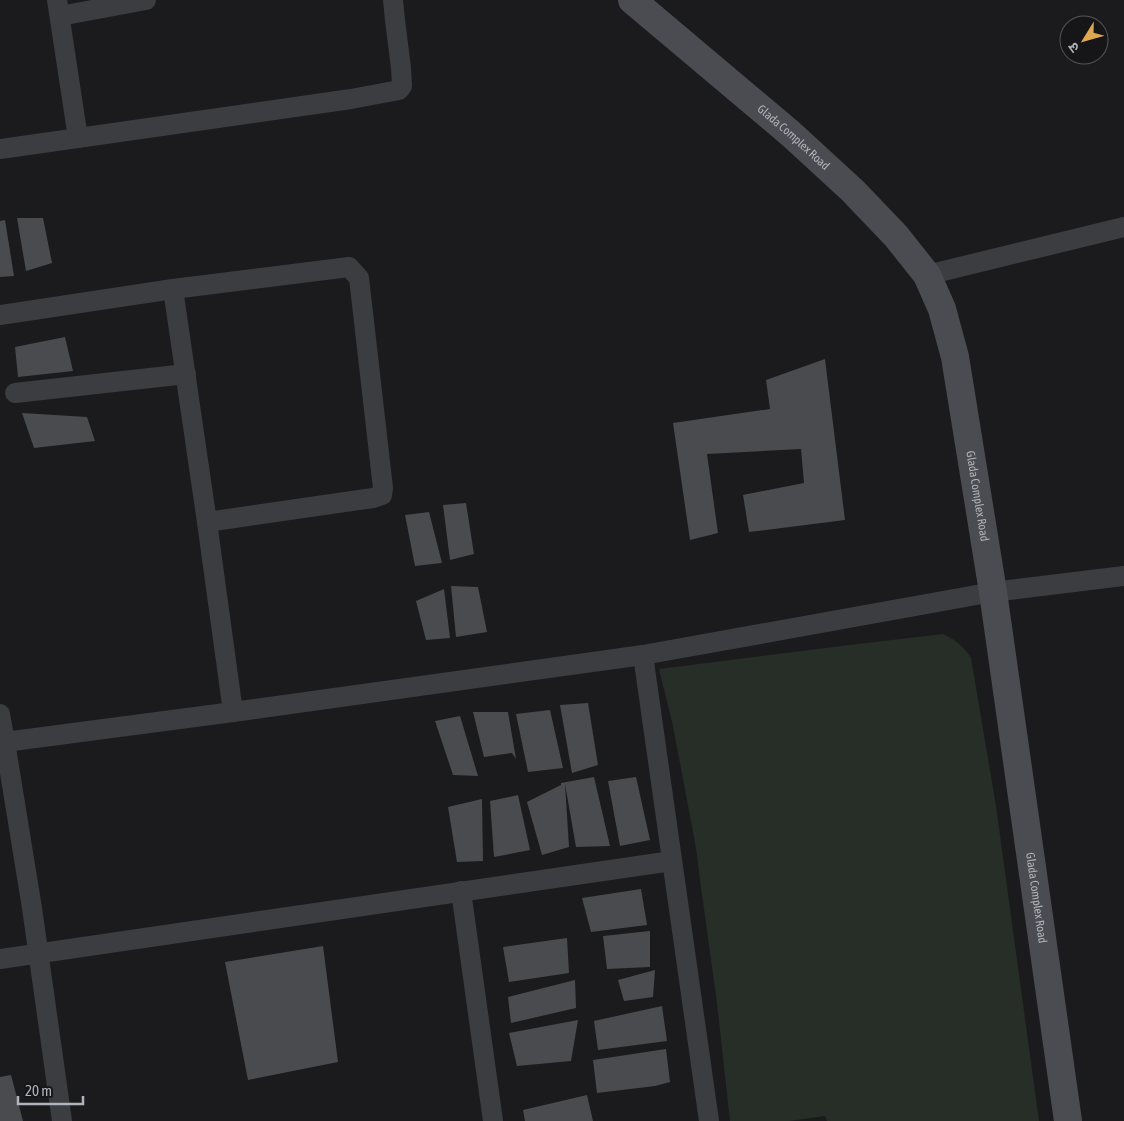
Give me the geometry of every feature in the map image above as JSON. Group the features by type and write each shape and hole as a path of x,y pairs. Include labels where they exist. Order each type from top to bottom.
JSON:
{"street":[{"path":"78,138 59,8 146,0"},
{"path":"0,149 341,101 399,90 402,86 401,68 393,0"},
{"name":"Glada Complex Road","path":"632,0 791,134 853,191 896,236 927,276 942,309 955,357 993,592 1068,1121"},
{"path":"927,276 1124,227"},
{"path":"0,315 349,267 359,278 384,488 382,495 207,522"},
{"path":"173,290 233,712"},
{"path":"15,393 186,374"},
{"path":"5,742 643,655 993,592 1124,576"},
{"path":"643,655 709,1121"},
{"path":"0,714 30,898 62,1121"},
{"path":"0,959 672,861"},
{"path":"461,892 493,1121"}],"shaded area":[{"path":"943,634 959,644 971,658 996,806 1039,1121 827,1121 825,1116 789,1121 730,1121 717,1003 696,848 673,726 659,669"}],"building":[{"path":"17,218 43,218 52,263 26,271"},
{"path":"5,220 14,276 0,277 0,221"},
{"path":"65,337 73,371 18,377 15,347"},
{"path":"825,359 845,520 749,532 743,495 804,483 801,449 707,454 718,533 690,540 673,423 770,409 766,380"},
{"path":"22,413 87,417 95,441 34,448"},
{"path":"466,503 474,554 450,560 443,505"},
{"path":"429,512 442,563 415,566 405,515"},
{"path":"451,586 478,587 487,632 456,637"},
{"path":"444,589 450,638 426,640 416,601"},
{"path":"588,703 598,765 572,773 560,705"},
{"path":"550,710 563,768 528,772 516,714"},
{"path":"473,712 508,712 516,759 512,753 484,757"},
{"path":"460,716 478,776 453,775 435,721"},
{"path":"594,777 610,846 576,847 565,784 569,847 542,855 527,802 561,785 561,783"},
{"path":"636,777 650,840 620,846 608,781"},
{"path":"518,795 530,850 494,857 490,801"},
{"path":"482,799 483,861 457,862 448,807"},
{"path":"641,889 647,925 591,932 582,898"},
{"path":"650,931 650,967 607,969 603,936"},
{"path":"567,938 569,973 509,982 503,947"},
{"path":"323,946 338,1062 248,1080 225,962"},
{"path":"655,970 653,997 624,1001 618,980"},
{"path":"575,980 576,1008 511,1023 508,997"},
{"path":"662,1006 667,1041 598,1050 594,1021"},
{"path":"578,1020 571,1061 517,1066 509,1033"},
{"path":"666,1049 670,1082 655,1086 597,1093 593,1060"},
{"path":"11,1075 23,1121 0,1121 0,1077"},
{"path":"587,1095 593,1121 525,1121 523,1110"}]}
